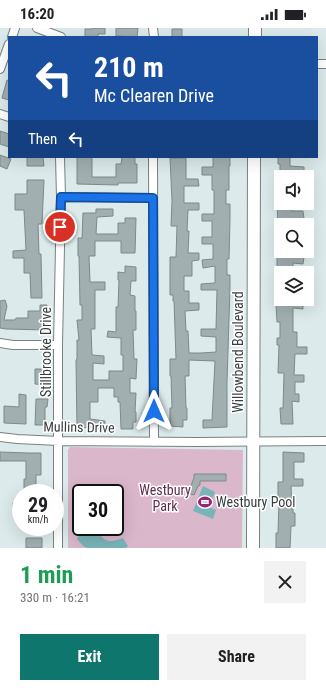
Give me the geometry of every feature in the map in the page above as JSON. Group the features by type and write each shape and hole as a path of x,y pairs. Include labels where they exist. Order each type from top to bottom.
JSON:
{"main road":[{"name":"Willowbend Boulevard","path":"253,548 254,158"}],"street":[{"path":"37,28 57,36"},
{"path":"0,69 8,47"},
{"name":"Stillbrooke Drive","path":"58,548 60,158"},
{"path":"153,158 154,442"},
{"path":"61,197 153,198"},
{"path":"0,343 13,345 58,345"},
{"name":"Mullins Drive","path":"0,437 17,439 154,442 326,441"}],"green space":[{"name":"Westbury Park","path":"70,447 243,450 242,548 68,548 68,450"}],"water":[{"path":"203,486 215,492 209,507 216,510 213,519 193,511"},
{"path":"78,536 101,536 112,541 123,538 128,546 126,548 87,548 77,539"}],"building":[{"path":"105,28 105,34 98,34 98,36 85,36 85,29"},
{"path":"116,28 138,28 137,36 116,36"},
{"path":"172,29 182,29 182,36 172,36"},
{"path":"7,80 8,100 2,98"},
{"path":"0,131 8,134 8,147 0,144"},
{"path":"0,155 11,159 7,169 0,166"},
{"path":"27,158 43,158 44,166 27,166"},
{"path":"77,158 92,158 92,177 116,177 116,164 121,164 122,158 135,158 135,164 137,164 137,183 118,183 118,185 77,184"},
{"path":"170,158 186,158 186,179 198,179 199,186 184,186 184,203 199,203 199,210 188,210 188,253 199,253 199,260 192,261 192,276 184,276 184,291 189,291 189,303 199,303 199,310 185,311 189,353 216,352 216,337 201,336 201,329 216,329 217,290 201,290 201,284 215,283 215,266 203,268 202,260 213,259 213,244 202,244 202,237 212,237 212,221 202,221 202,214 214,214 214,190 212,190 212,175 202,175 202,167 213,167 213,158 230,158 229,190 226,190 226,204 230,204 229,259 227,259 227,275 230,275 230,288 227,427 203,428 203,420 212,420 215,361 189,360 189,376 185,376 187,420 183,420 183,427 170,426 170,408 172,408 170,359 176,359 174,301 173,295 170,295 170,257 176,257 177,226 171,226 172,201"},
{"path":"278,158 290,158 290,166 304,167 304,170 280,170 280,164 278,164"},
{"path":"27,180 44,180 42,224 38,224 39,254 41,254 42,298 31,298 30,273 24,273 24,258 13,258 13,251 26,250 24,210 15,210 15,194 27,194"},
{"path":"96,209 113,209 113,216 97,217 96,234 118,234 118,223 125,223 125,218 136,218 135,253 121,253 121,241 95,241 95,256 89,256 90,282 105,282 105,290 95,290 95,329 91,329 92,355 104,356 104,364 93,363 93,380 109,380 109,371 123,371 121,338 107,337 108,331 116,332 116,307 118,307 119,280 118,272 125,273 125,266 136,267 136,281 131,281 130,295 135,296 136,311 136,330 133,330 134,359 137,359 136,379 130,378 130,393 136,393 136,422 133,422 133,429 121,429 120,402 118,402 118,397 114,397 114,388 98,388 98,402 90,402 90,419 105,421 105,429 97,429 97,427 77,428 76,360 77,340 79,340 77,320 82,320 82,305 80,305 78,238 82,238 83,213 96,213"},
{"path":"277,210 303,211 304,218 278,218"},
{"path":"277,258 304,258 303,264 293,263 293,266 277,266"},
{"path":"5,300 7,306 4,320 28,318 28,311 40,311 40,305 47,305 47,330 0,328 0,301"},
{"path":"276,306 303,306 303,309 293,308 293,332 297,332 297,347 307,347 307,354 295,354 294,375 304,375 304,382 295,382 295,394 299,394 299,402 292,401 293,424 281,424 280,408 283,408 284,373 278,373 279,345 277,345 277,338 280,338 280,322 277,322"},
{"path":"35,369 47,369 46,385 35,384"},
{"path":"19,394 26,395 26,424 4,423 4,406 19,407"},
{"path":"36,399 48,399 47,407 45,407 45,425 35,425"},
{"path":"0,452 41,453 41,475 36,475 36,484 24,484 24,479 26,479 26,461 0,461"},
{"path":"283,452 304,453 304,462 294,462 294,479 303,479 303,486 291,486 292,509 293,513 295,513 295,526 291,526 290,548 276,548 279,501 278,482 283,482"},
{"path":"194,474 226,474 226,481 200,481 200,485 198,486 194,495 188,493 194,478"},
{"path":"26,538 42,538 42,548 26,548"}],"place":[{"name":"Westbury Pool","path":"205,502"}],"route":[{"path":"60,227 61,197 153,198 154,411"}]}
